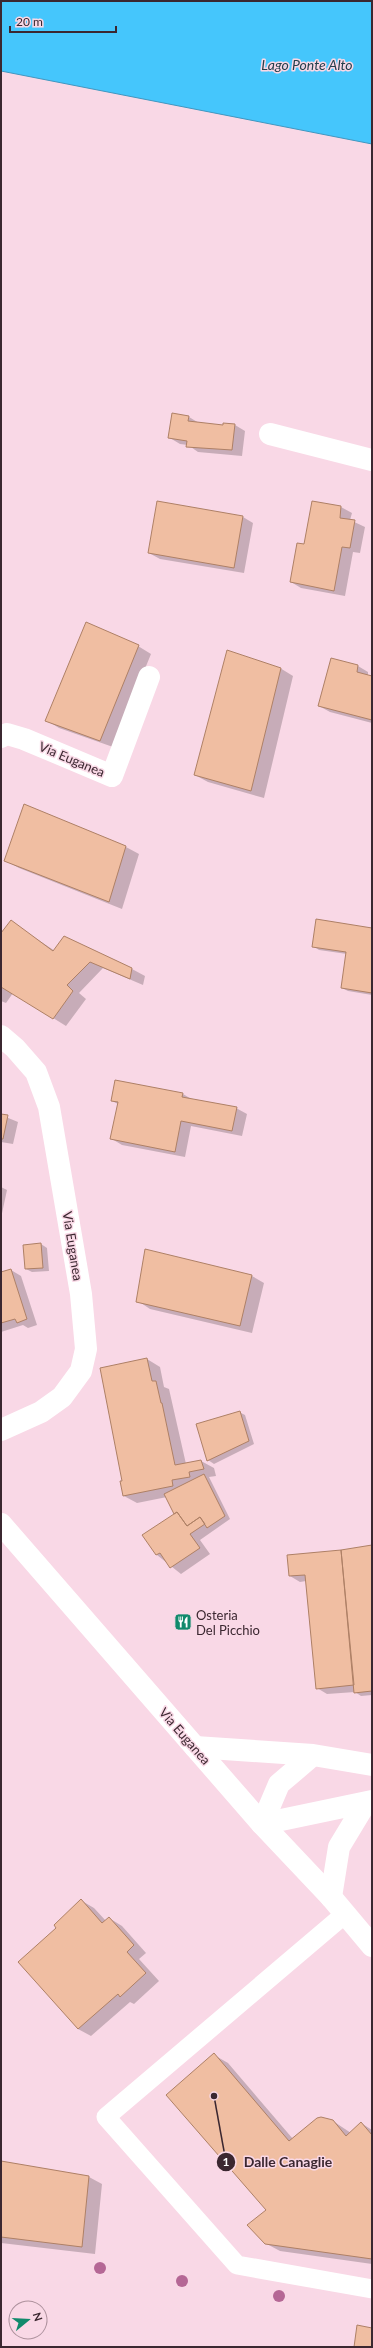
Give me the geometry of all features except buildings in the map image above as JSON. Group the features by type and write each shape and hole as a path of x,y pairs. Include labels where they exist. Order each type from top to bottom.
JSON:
{"street":[{"path":"270,434 372,460"},
{"name":"Via Euganea","path":"1,737 7,734 24,739 112,776 149,677"},
{"name":"Via Euganea","path":"1,1036 15,1048 36,1072 50,1107 81,1294 86,1349 81,1370 62,1397 41,1412 1,1430"},
{"name":"Via Euganea","path":"1,1524 262,1824 331,1897 372,1946"},
{"path":"195,1747 313,1755 372,1765"},
{"path":"262,1824 279,1784 313,1755"},
{"path":"262,1824 368,1803"},
{"path":"331,1897 339,1847 368,1803"}],"lane":[{"path":"345,1914 106,2117 237,2264 372,2288"}],"water":[{"name":"Lago Ponte Alto","path":"1,1 372,1 372,144 1,71"}],"place":[{"name":"Osteria Del Picchio","path":"183,1622"},
{"name":"Dalle Canaglie","path":"214,2096"}]}
